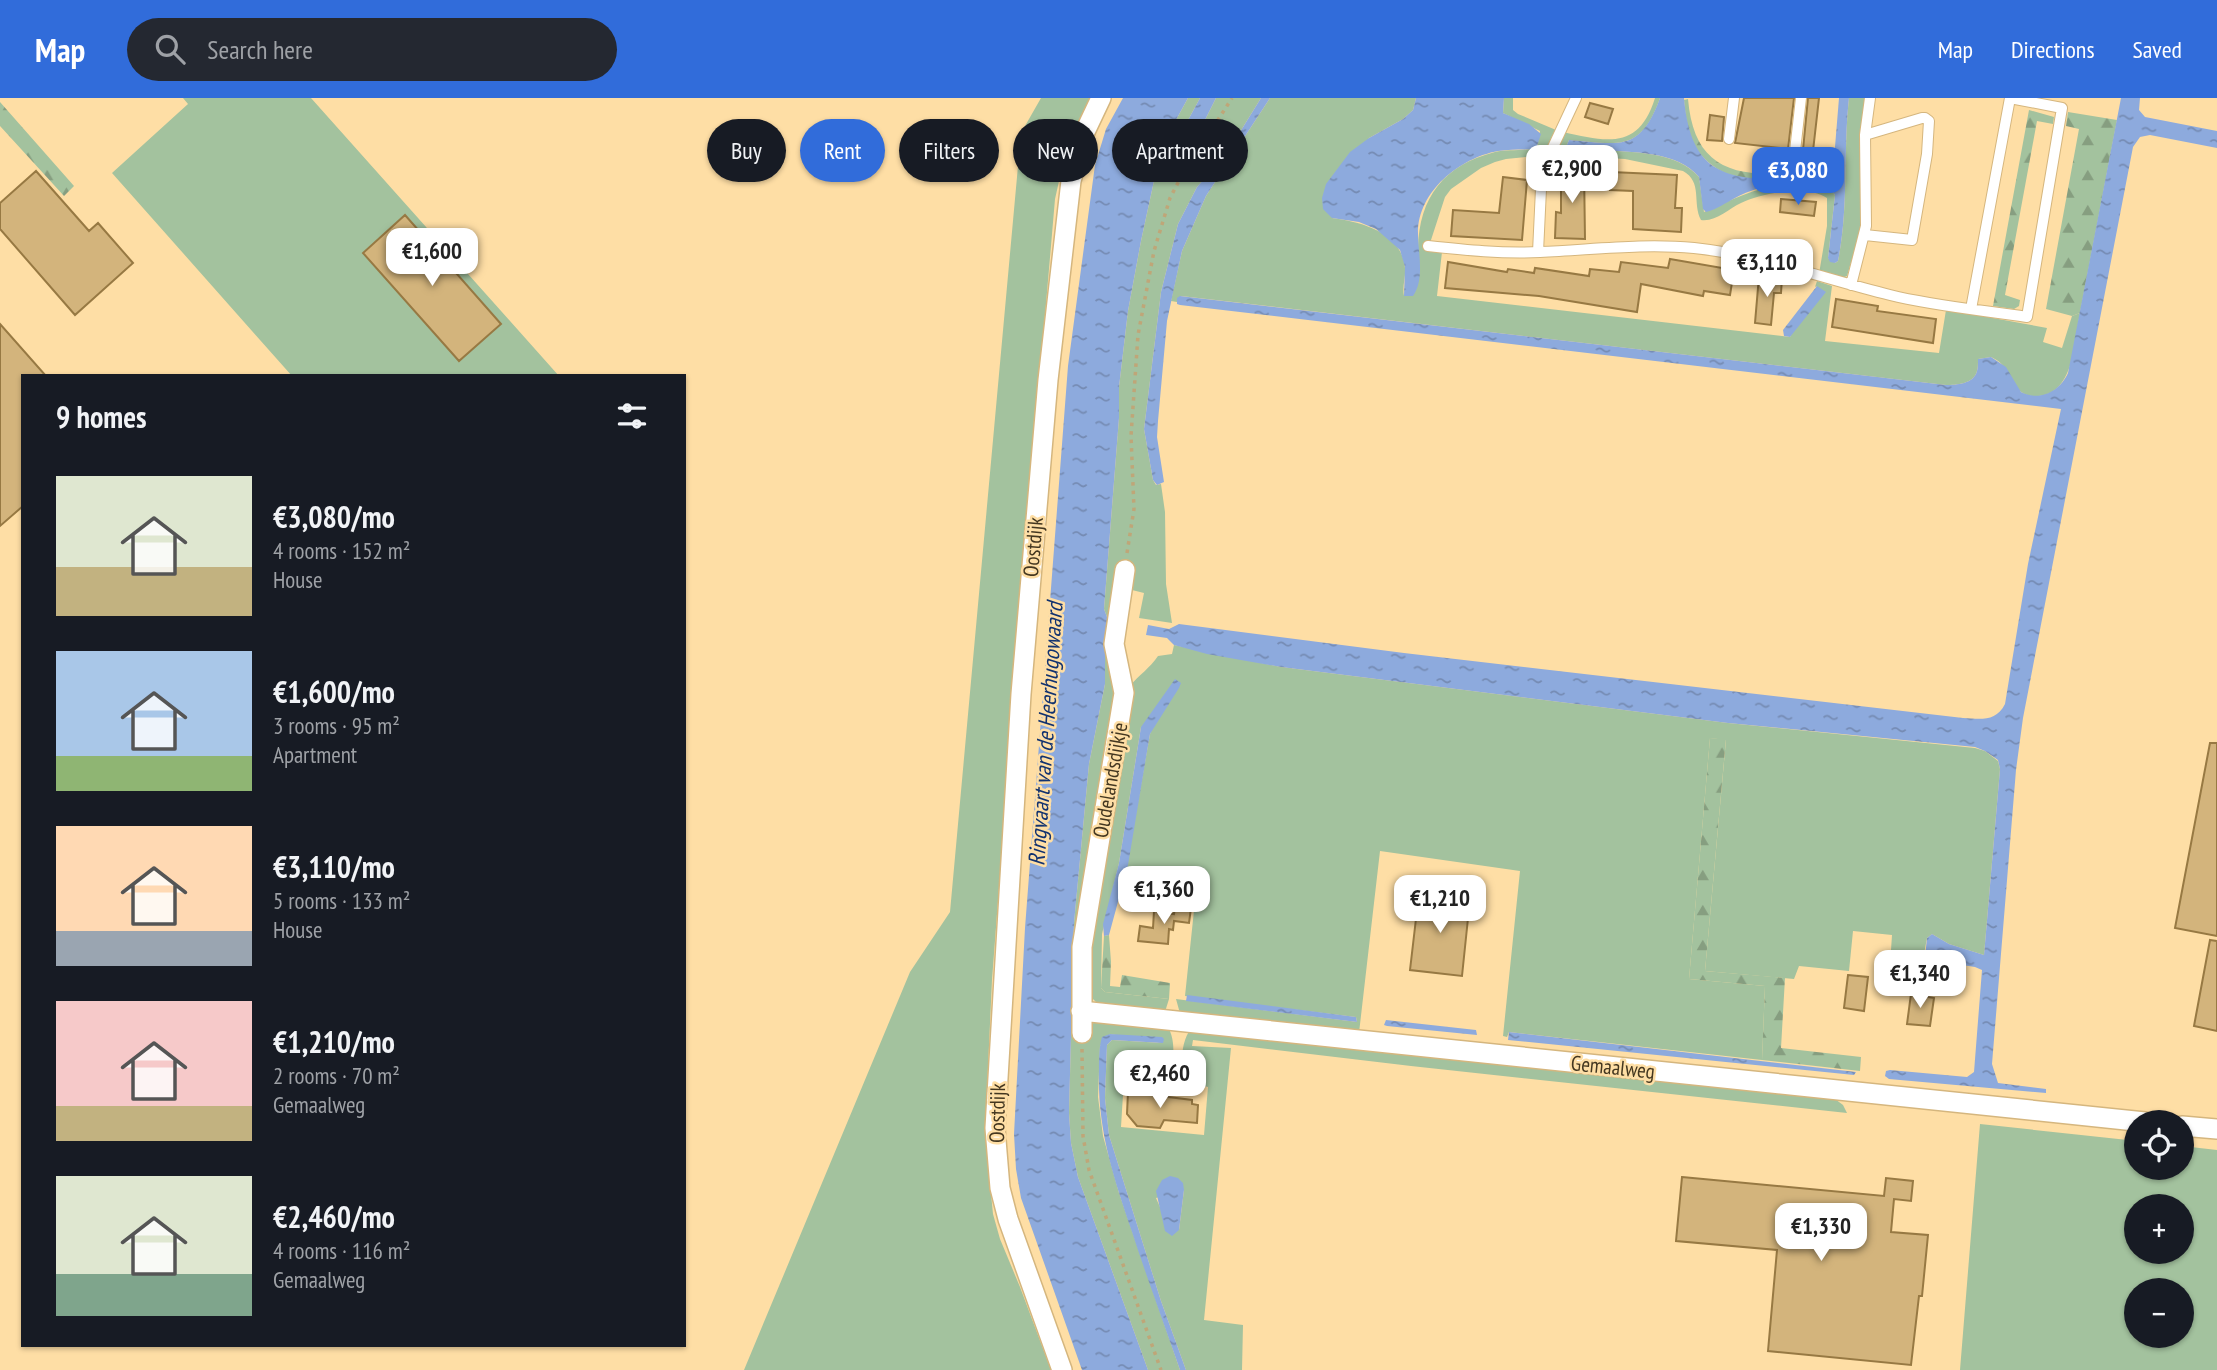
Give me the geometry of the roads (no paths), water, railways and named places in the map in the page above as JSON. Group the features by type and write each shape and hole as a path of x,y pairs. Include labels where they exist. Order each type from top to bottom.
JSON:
{"street":[{"name":"Oostdijk","path":"1062,1370 1007,1219 1000,1188 995,1128 1021,694 1048,380 1071,181 1083,136 1101,98"},
{"name":"Oudelandsdijkje","path":"1082,1033 1084,935 1124,693 1114,644 1125,570"},
{"name":"Gemaalweg","path":"1082,1011 2124,1120"},
{"path":"2194,1127 2217,1129"}],"lane":[{"path":"1538,252 1541,189 1546,162 1576,98"},
{"path":"1729,139 1734,98"},
{"path":"1795,151 1801,98"},
{"path":"1851,285 1865,235 1865,135 1870,98"},
{"path":"1429,246 1498,252 1648,245 1697,248 1771,261 1893,296 1971,309 2027,317 2062,108 2010,98 1971,309"},
{"path":"1865,135 1922,118 1929,121 1927,154 1912,240 1865,235"}],"water":[{"name":"Ringvaart van de Heerhugowaard","path":"1123,98 1188,98 1177,119 1112,119 1112,182 1154,182 1128,311 1119,387 1104,609 1107,617 1123,620 1122,631 1105,629 1105,684 1089,764 1074,923 1069,1113 1071,1143 1078,1177 1148,1370 1082,1370 1021,1198 1014,1134 1025,928 1068,366 1093,182 1098,182 1098,155 1106,129"},
{"path":"1200,98 1216,98 1206,119 1189,119"},
{"path":"1261,98 1270,98 1248,132 1248,119"},
{"path":"1416,98 1504,98 1503,113 1529,124 1541,134 1536,149 1503,150 1484,155 1456,169 1433,190 1420,218 1419,282 1413,296 1404,296 1405,267 1400,250 1376,229 1359,222 1332,218 1323,209 1322,198 1326,184 1350,152 1403,119 1413,110"},
{"path":"1660,98 1684,98 1693,140 1712,165 1726,173 1763,179 1807,177 1828,171 1834,159 1839,98 1849,98 1844,220 1838,261 1830,262 1828,258 1835,195 1831,189 1807,184 1770,186 1746,193 1706,212 1703,209 1699,177 1679,162 1653,154 1566,147 1569,140 1614,143 1636,137 1652,116"},
{"path":"2121,98 2140,98 2139,110 2145,117 2217,131 2217,148 2150,135 2140,137 2133,147 2023,718 2016,770 1992,1064 1998,1083 2046,1089 2046,1093 1889,1079 1885,1076 1886,1071 1890,1070 1967,1077 1974,1072 1982,970 1925,957 1927,938 1932,934 1949,944 1984,955 2000,769 1998,760 1985,751 1975,747 1728,723 1281,667 1207,654 1174,645 1167,638 1146,635 1148,625 1169,629 1179,624 1963,718 1993,717 2005,704 2028,564 2061,409 1180,305 1177,304 1177,298 1180,296 1946,385 1969,381 1978,368 1978,359 1991,357 2006,367 2021,392 2042,395 2055,390 2068,373"},
{"path":"1201,182 1215,182 1206,196 1182,251 1167,321 1157,437 1164,482 1157,485 1153,480 1144,429 1161,292 1178,224"},
{"path":"1817,286 1826,292 1790,337 1784,336 1783,330"},
{"path":"1175,679 1181,683 1179,688 1150,734 1128,865 1109,935 1104,936 1103,924 1119,863 1141,727"},
{"path":"1187,995 1356,1017 1357,1022 1186,1001"},
{"path":"1386,1020 1476,1030 1477,1035 1387,1026 1384,1025"},
{"path":"1509,1032 1856,1072 1854,1075 1508,1040"},
{"path":"1110,1034 1164,1039 1163,1043 1112,1040 1107,1045 1105,1098 1109,1135 1161,1301 1186,1370 1180,1370 1125,1211 1108,1152 1101,1112 1099,1061 1102,1037"},
{"path":"1170,1176 1183,1183 1184,1190 1179,1230 1172,1236 1165,1231 1156,1191 1162,1180"}]}
